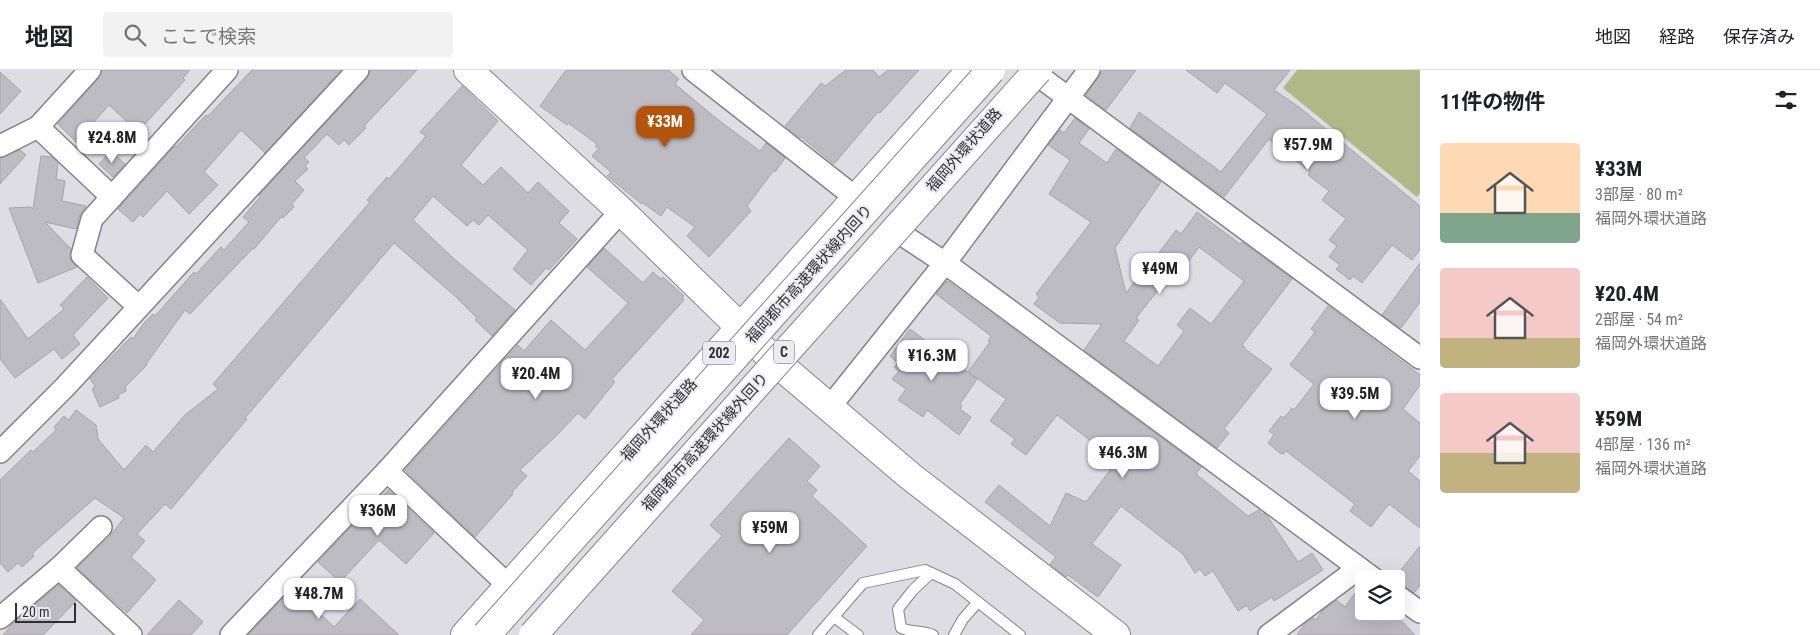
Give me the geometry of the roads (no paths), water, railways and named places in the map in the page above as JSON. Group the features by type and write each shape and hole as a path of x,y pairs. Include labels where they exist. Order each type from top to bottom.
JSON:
{"main road":[{"path":"468,70 621,212 777,363 910,476 1116,635"},
{"name":"福岡外環状道路","path":"465,635 972,70"},
{"name":"福岡都市高速環状線内回り","path":"486,635 991,70"},
{"name":"福岡外環状道路","path":"534,635 623,540 1034,70"},
{"name":"福岡都市高速環状線外回り","path":"534,635 1034,70"}],"street":[{"path":"0,146 38,127 90,70"},
{"path":"139,307 82,256 92,219 227,70"},
{"path":"0,452 65,387 358,70"},
{"path":"693,70 856,198"},
{"path":"1034,70 1420,358"},
{"path":"829,408 945,263 1089,70"},
{"path":"38,127 112,197"},
{"path":"231,635 387,470 621,212"},
{"path":"895,230 945,263 1363,570"},
{"path":"387,470 508,586"},
{"path":"0,618 59,568 101,527"},
{"path":"59,568 131,635"},
{"path":"1269,635 1355,581"},
{"path":"1405,601 1420,612"}],"lane":[{"path":"818,635 862,583 925,570 955,584 1020,635"},
{"path":"931,573 913,590 898,609 901,628 910,632 922,630 933,635"},
{"path":"954,635 978,602"},
{"path":"834,616 858,635"}]}
